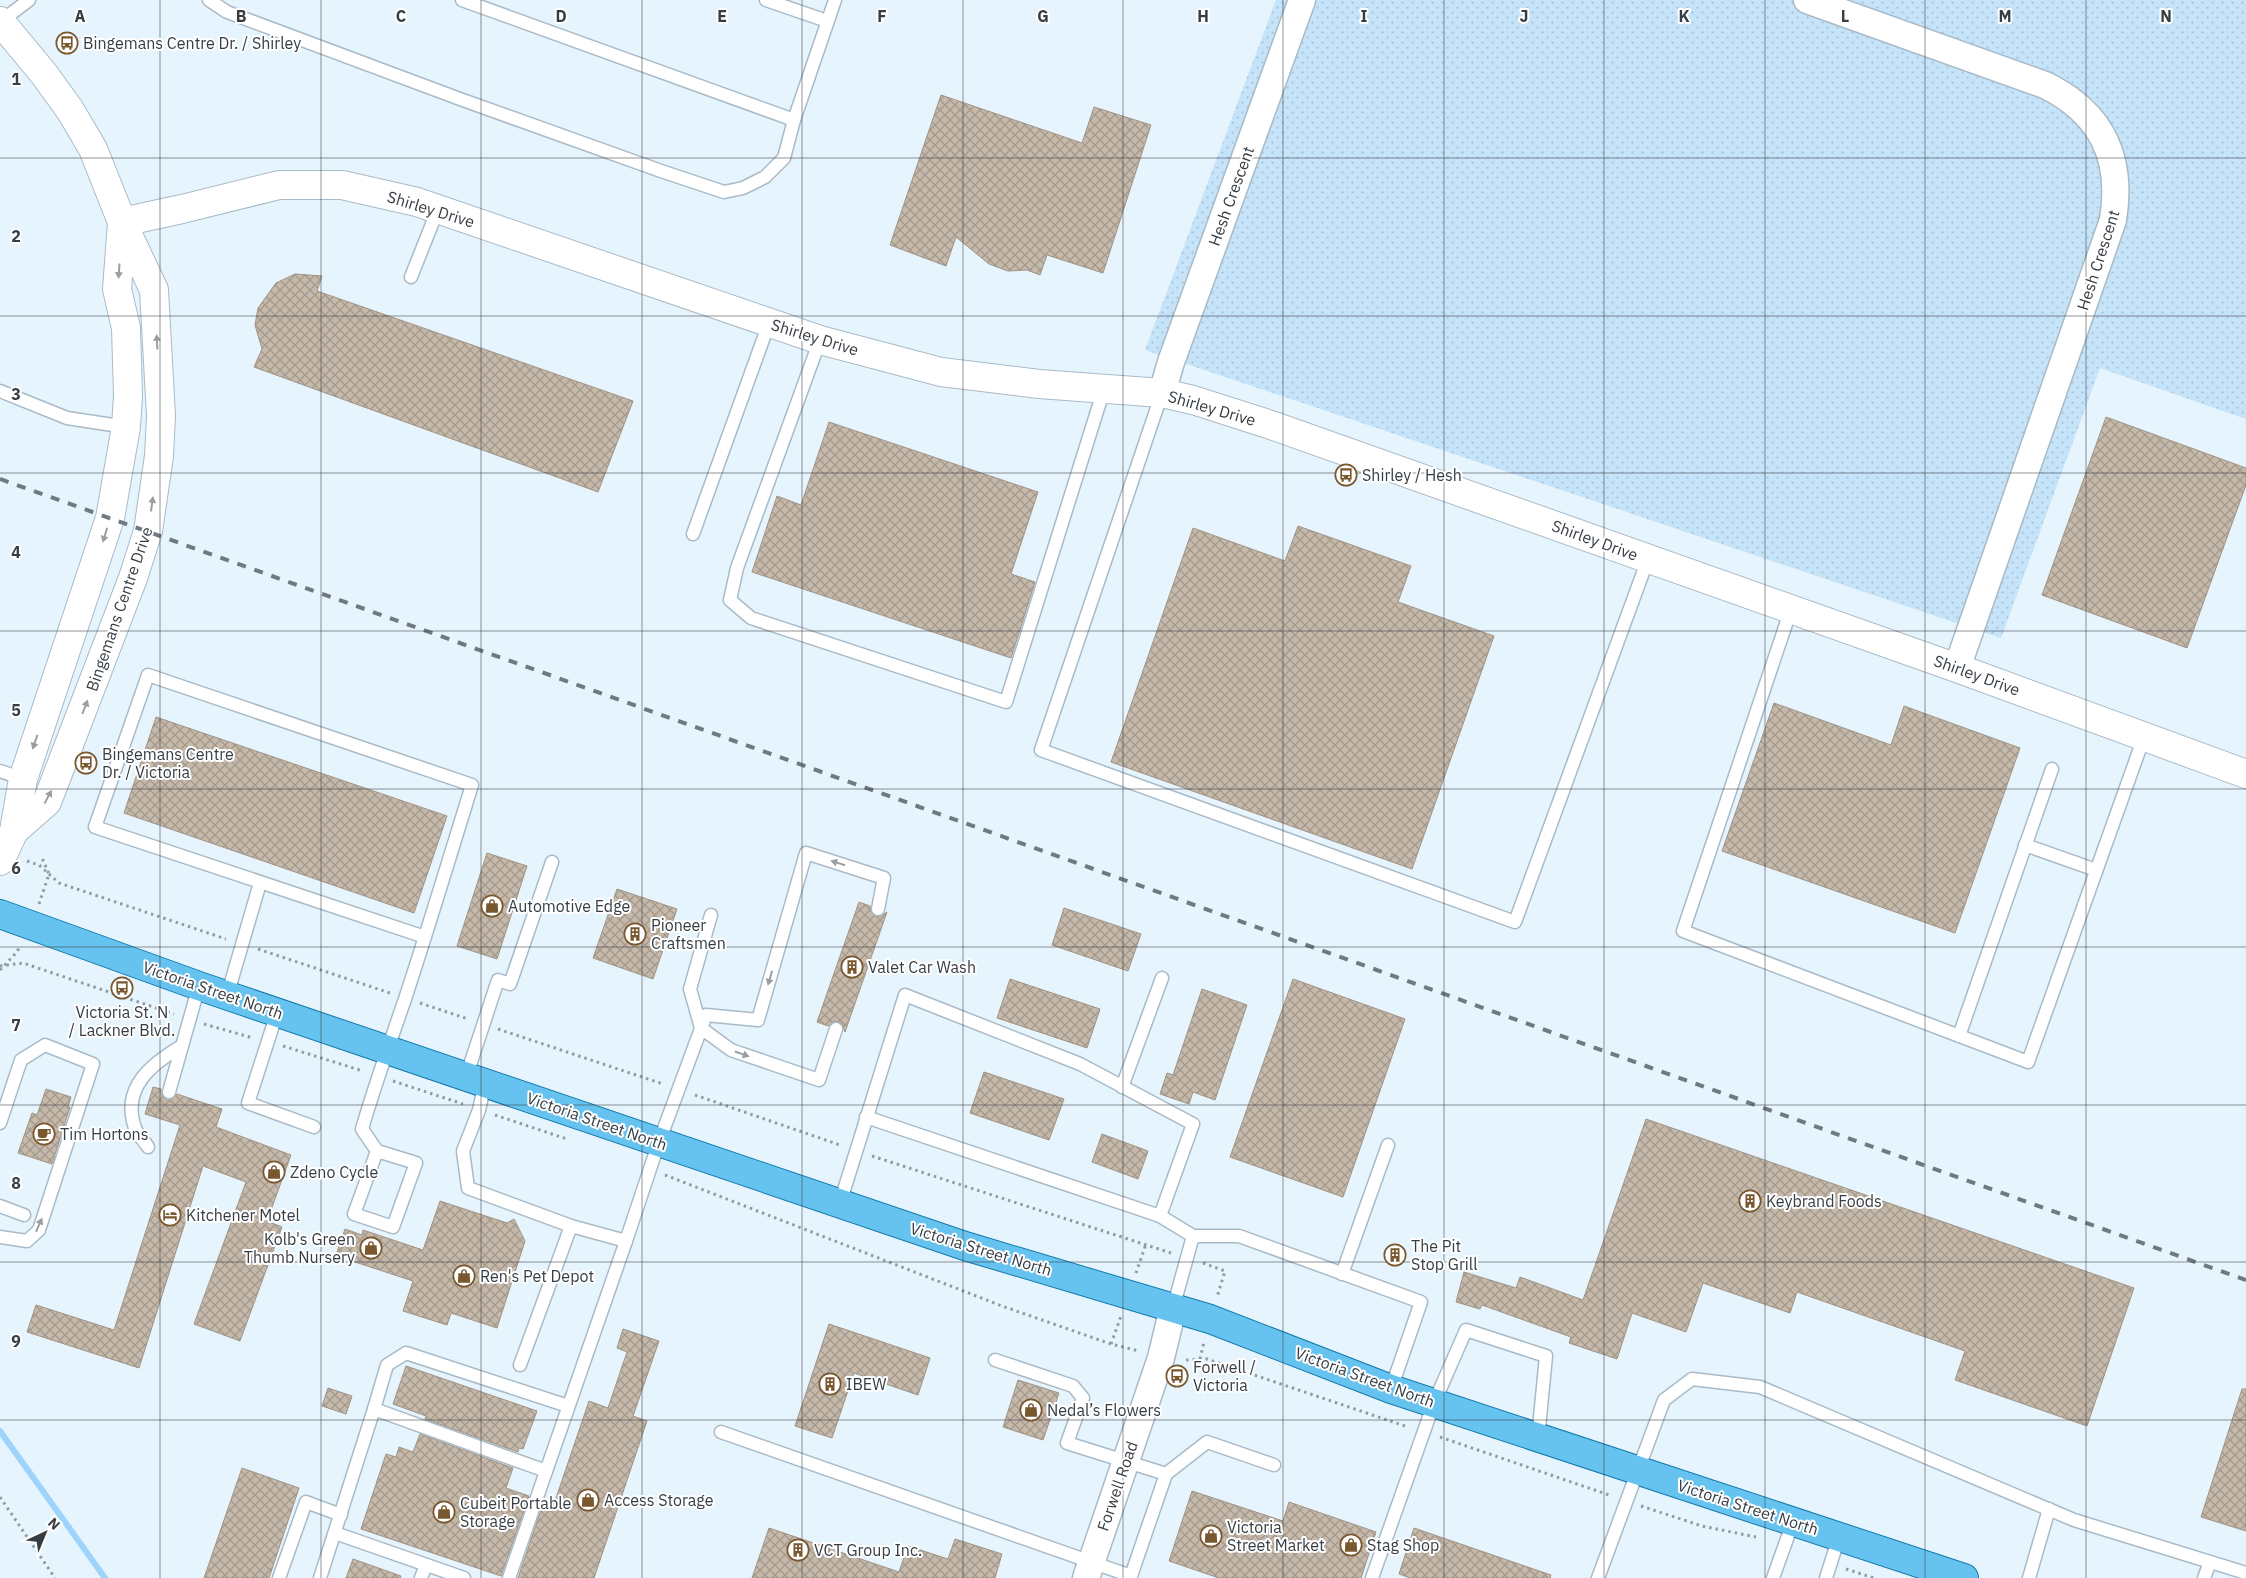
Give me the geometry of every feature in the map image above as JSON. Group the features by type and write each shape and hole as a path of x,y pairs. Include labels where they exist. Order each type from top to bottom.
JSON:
{"main road":[{"name":"Victoria Street North","path":"0,914 227,996 965,1246 1210,1319 1391,1389 1637,1470 1789,1533 1835,1549 1964,1578"}],"street":[{"name":"Hesh Crescent","path":"1162,393 1302,0"},
{"name":"Hesh Crescent","path":"1807,0 2045,85 2062,93 2077,104 2100,131 2110,152 2116,174 2117,197 2113,220 1958,668"},
{"name":"Bingemans Centre Drive","path":"0,22 44,74 70,110 92,149 122,222 154,290 161,416 160,456 148,531 134,578 47,802 14,831 0,861"},
{"name":"Shirley Drive","path":"122,222 279,184 342,185 417,202 820,340 941,372 1039,384 1162,393 1193,400 1271,425 1958,668 2246,774"},
{"name":"Bingemans Centre Drive","path":"14,831 11,775 110,518 126,427 128,395 126,328 118,289 122,222"},
{"name":"Forwell Road","path":"1088,1570 1161,1358 1173,1308"}],"lane":[{"path":"0,22 29,0"},
{"path":"209,0 226,12 460,99 724,192 743,188 765,177 784,158 794,120 835,0"},
{"path":"462,0 794,120"},
{"path":"766,0 827,21"},
{"path":"411,277 438,209"},
{"path":"693,534 770,323"},
{"path":"820,340 737,568 730,600 751,618 1006,702 1104,389"},
{"path":"0,392 67,418 126,427"},
{"path":"1162,393 1040,750 1516,922 1648,559"},
{"path":"1790,609 1683,931 2028,1062 2144,737"},
{"path":"377,1150 354,1214 393,1227 416,1164 377,1150 362,1129 386,1049 424,937 472,785 148,675 95,827 424,937"},
{"path":"1959,1036 2052,769"},
{"path":"2025,845 2096,870"},
{"path":"509,1578 659,1142 706,1015 758,1020 806,853 884,878 878,909"},
{"path":"552,862 510,984 498,980 475,1080 479,1110 463,1151 468,1188 571,1226 626,1241"},
{"path":"227,996 260,883"},
{"path":"711,915 690,989 701,1028 731,1050 819,1080 836,1029"},
{"path":"1122,1087 1162,978"},
{"path":"169,1092 199,986"},
{"path":"840,1203 905,994 1080,1064 1193,1124 1160,1216"},
{"path":"277,1013 248,1103 314,1127"},
{"path":"0,1123 21,1060 46,1045 93,1064 39,1230 27,1241 0,1237"},
{"path":"148,1147 135,1129 131,1104 140,1080 158,1061 182,1046"},
{"path":"866,1117 1160,1216 1193,1236 1239,1236 1421,1302 1391,1389"},
{"path":"1342,1274 1388,1145"},
{"path":"0,1206 24,1215"},
{"path":"520,1365 571,1226"},
{"path":"1173,1308 1193,1236"},
{"path":"1372,1578 1434,1403 1466,1330 1546,1356 1538,1438"},
{"path":"320,1578 336,1533 387,1365 406,1354 568,1406"},
{"path":"996,1360 1073,1386 1083,1398 1067,1443 1166,1474"},
{"path":"1598,1578 1664,1400 1692,1379 1760,1387 2074,1520 2246,1573"},
{"path":"374,1409 546,1471"},
{"path":"721,1432 1088,1570 1132,1577 1166,1474 1207,1442 1274,1464"},
{"path":"279,1578 306,1502 341,1515"},
{"path":"2029,1578 2049,1509"},
{"path":"336,1533 464,1578"},
{"path":"1773,1578 1789,1533"},
{"path":"1826,1578 1835,1549"},
{"path":"2204,1578 2210,1562"},
{"path":"421,1578 426,1565"}],"path":[{"path":"42,858 49,874 47,885"},
{"path":"38,865 59,883 212,935"},
{"path":"256,948 379,990"},
{"path":"0,970 17,952"},
{"path":"0,966 23,963 163,1010"},
{"path":"419,1003 462,1017"},
{"name":"Victoria Street North","path":"209,1026 245,1036"},
{"path":"497,1029 658,1082"},
{"name":"Victoria Street North","path":"281,1046 357,1069"},
{"path":"395,1082 460,1103"},
{"path":"701,1097 837,1144"},
{"path":"873,1156 1158,1248"},
{"path":"680,1181 1002,1306 1111,1344 1134,1349"},
{"path":"1141,1259 1146,1244"},
{"path":"1213,1266 1225,1271 1220,1285"},
{"path":"1111,1344 1117,1329"},
{"path":"1200,1358 1202,1348"},
{"name":"Victoria Street North","path":"1182,1361 1200,1358 1702,1526 1789,1533"},
{"path":"0,1497 55,1578"},
{"path":"1835,1549 1847,1569 1874,1578"}],"shaded area":[{"path":"1276,0 2246,0 2246,419 2100,368 2001,638 1145,350"}],"building":[{"path":"941,95 1082,143 1094,107 1151,125 1103,273 1047,255 1040,275 1027,270 1008,271 989,264 956,237 946,266 890,245"},
{"path":"295,274 322,276 317,291 633,401 598,492 254,367 262,349 255,325 258,308 276,283"},
{"path":"2106,417 2246,468 2246,485 2187,648 2042,595"},
{"path":"829,422 1038,492 1011,574 1035,582 1011,658 752,572 777,496 801,505"},
{"path":"1298,526 1411,566 1398,602 1494,636 1412,869 1111,762 1193,528 1285,561"},
{"path":"1774,703 1891,745 1904,706 2020,748 1955,933 1722,851"},
{"path":"156,717 447,816 414,913 124,813"},
{"name":"Automotive Edge","path":"487,853 527,866 497,959 457,946"},
{"name":"Pioneer Craftsmen","path":"617,889 677,909 653,979 593,958"},
{"name":"Valet Car Wash","path":"859,902 870,906 871,912 876,917 887,912 845,1032 842,1024 839,1022 834,1021 828,1026 817,1022"},
{"path":"1064,908 1141,934 1128,971 1052,945"},
{"path":"1010,979 1100,1009 1087,1048 997,1018"},
{"path":"1293,979 1405,1019 1343,1197 1230,1157"},
{"path":"1202,989 1247,1005 1215,1100 1193,1092 1189,1104 1160,1094 1167,1073 1173,1075"},
{"path":"984,1072 1064,1099 1049,1140 970,1113"},
{"path":"153,1087 161,1089 161,1094 166,1100 171,1100 177,1094 222,1109 216,1127 291,1155 267,1221 282,1227 240,1341 194,1324 246,1182 203,1166 139,1368 27,1332 36,1305 114,1330 180,1125 145,1114"},
{"name":"Tim Hortons","path":"46,1089 71,1097 68,1107 70,1107 52,1164 18,1153 32,1113 37,1115"},
{"name":"Keybrand Foods","path":"1646,1119 2134,1288 2087,1426 1955,1380 1965,1351 1797,1292 1790,1313 1703,1283 1686,1332 1632,1313 1617,1359 1569,1343 1571,1337 1482,1305 1480,1309 1456,1302 1464,1272 1516,1288 1520,1277 1583,1300"},
{"path":"1102,1134 1148,1151 1138,1179 1092,1162"},
{"name":"Ren's Pet Depot","path":"440,1201 507,1223 514,1219 525,1241 497,1328 451,1313 447,1325 403,1311 413,1281 352,1261 353,1258 337,1252 345,1229 362,1235 363,1230 423,1250"},
{"name":"IBEW","path":"829,1324 930,1358 918,1395 854,1373 832,1438 795,1426"},
{"name":"Access Storage","path":"623,1329 659,1341 633,1416 647,1421 594,1578 518,1578 544,1501 554,1504 589,1401 608,1408 627,1352 617,1348"},
{"path":"406,1366 537,1411 523,1449 519,1448 518,1452 425,1419 426,1416 393,1404"},
{"name":"Nedal’s Flowers","path":"1018,1380 1059,1393 1043,1440 1003,1427"},
{"path":"328,1388 352,1396 346,1414 322,1406"},
{"path":"2242,1389 2246,1389 2246,1531 2201,1517"},
{"name":"Cubeit Portable Storage","path":"420,1434 513,1468 506,1488 529,1496 501,1576 361,1529 386,1454 396,1457 399,1447 413,1452"},
{"path":"242,1468 299,1488 269,1578 204,1578"},
{"path":"1192,1491 1283,1521 1289,1502 1376,1532 1361,1578 1219,1578 1169,1561"},
{"name":"VCT Group Inc.","path":"769,1528 899,1572 908,1546 948,1559 955,1539 1002,1554 995,1578 752,1578"},
{"path":"1414,1528 1551,1575 1550,1578 1410,1578 1399,1574"},
{"path":"353,1559 401,1576 400,1578 346,1578"}],"waterway":[{"path":"0,1431 105,1578"}],"railway":[{"path":"0,479 2246,1280"}],"place":[{"name":"Bingemans Centre Dr. / Shirley","path":"67,43"},
{"name":"Shirley / Hesh","path":"1346,475"},
{"name":"Bingemans Centre Dr. / Victoria","path":"86,763"},
{"name":"Automotive Edge","path":"492,906"},
{"name":"Pioneer Craftsmen","path":"635,934"},
{"name":"Valet Car Wash","path":"852,967"},
{"name":"Victoria St. N / Lackner Blvd.","path":"122,988"},
{"name":"Tim Hortons","path":"44,1134"},
{"name":"Zdeno Cycle","path":"274,1172"},
{"name":"Keybrand Foods","path":"1750,1201"},
{"name":"Kitchener Motel","path":"170,1215"},
{"name":"Kolb's Green Thumb Nursery","path":"371,1248"},
{"name":"The Pit Stop Grill","path":"1395,1255"},
{"name":"Ren's Pet Depot","path":"464,1276"},
{"name":"Forwell / Victoria","path":"1177,1376"},
{"name":"IBEW","path":"830,1384"},
{"name":"Nedal’s Flowers","path":"1031,1410"},
{"name":"Access Storage","path":"588,1500"},
{"name":"Cubeit Portable Storage","path":"444,1512"},
{"name":"Victoria Street Market","path":"1211,1536"},
{"name":"Stag Shop","path":"1351,1545"},
{"name":"VCT Group Inc.","path":"798,1550"}]}
